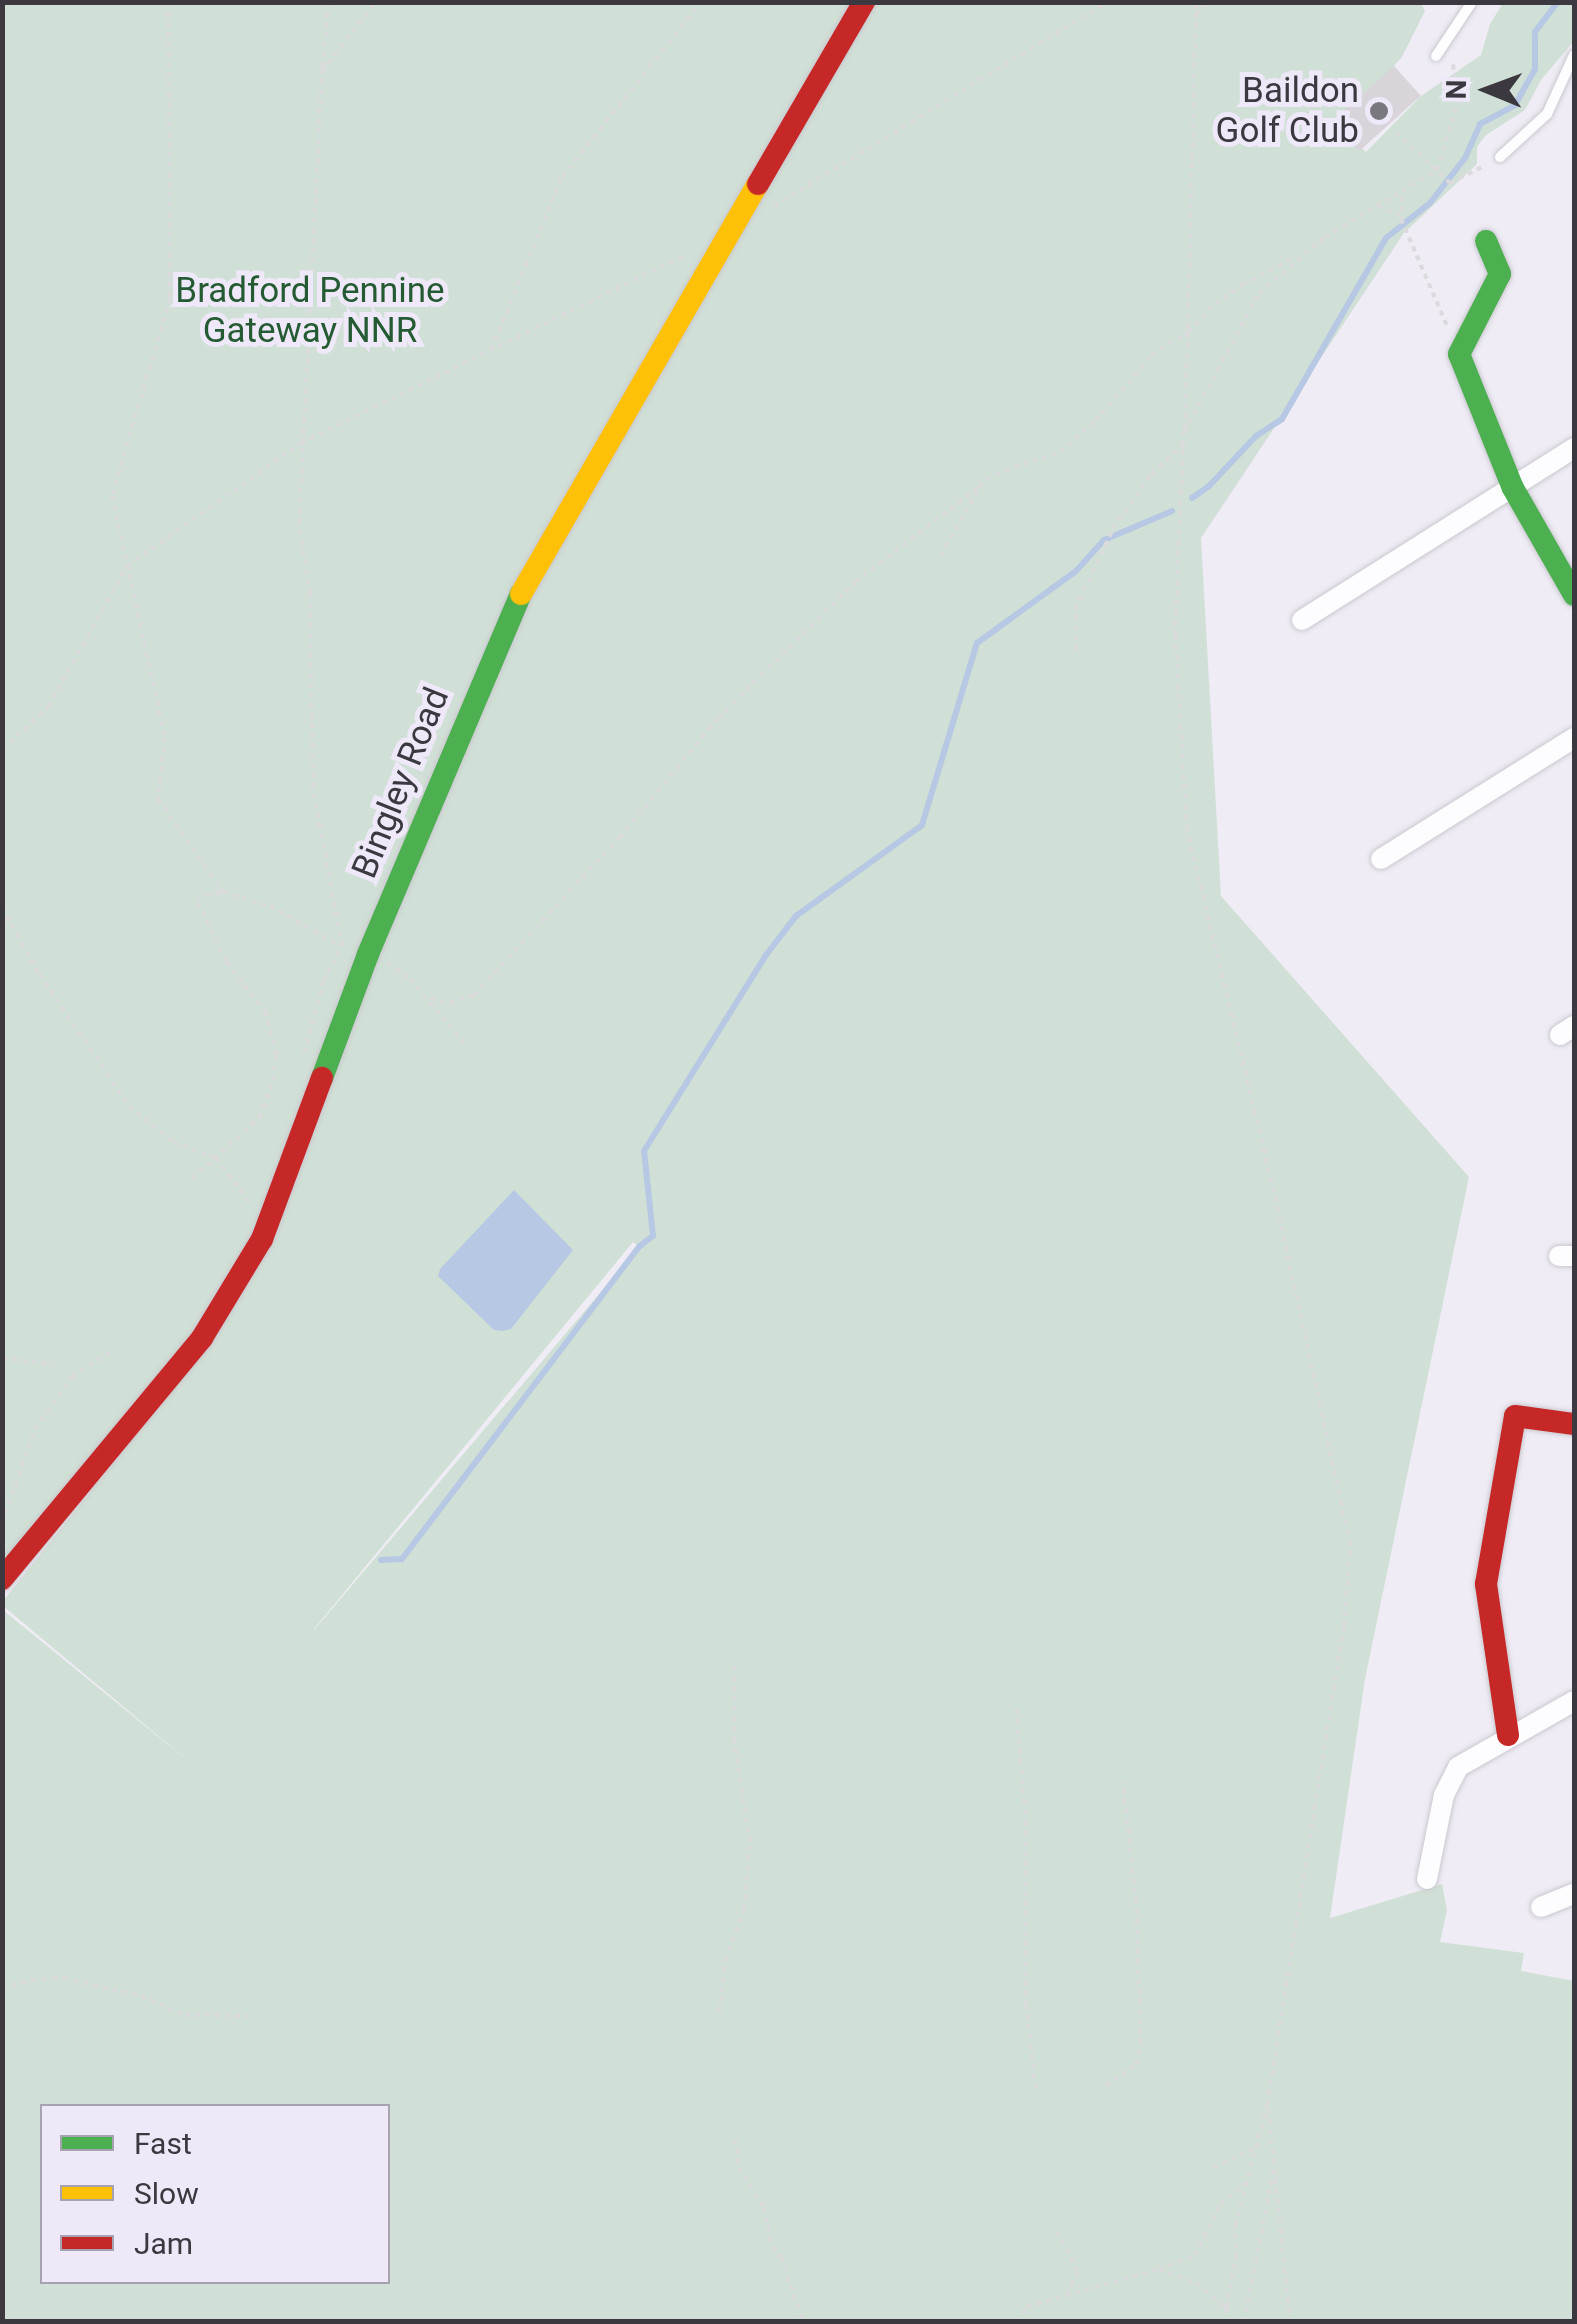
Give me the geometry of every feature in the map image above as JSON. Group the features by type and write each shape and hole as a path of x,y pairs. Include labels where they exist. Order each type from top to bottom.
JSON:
{"street":[{"name":"Bingley Road","path":"2,1579 202,1338 234,1291 262,1239 289,1174 368,954 529,574 864,2"},
{"path":"1486,241 1500,274 1459,354 1512,488 1574,595"},
{"path":"1302,620 1574,448"},
{"path":"1381,859 1574,738"},
{"path":"1508,1734 1486,1584 1515,1416 1574,1424"},
{"path":"1427,1880 1444,1796 1458,1766 1508,1734 1574,1700"},
{"path":"1541,1907 1574,1894"}],"lane":[{"path":"1436,56 1472,2"},
{"path":"1500,157 1546,114 1574,55"},
{"path":"1565,72 1574,82"}],"path":[{"path":"168,2 170,298 112,496 165,737 158,800 224,892"},
{"path":"302,1058 323,982 342,946 313,788 310,594 299,523 329,2"},
{"path":"322,72 374,2"},
{"path":"490,351 562,177 701,2"},
{"path":"761,214 1107,2"},
{"path":"1196,2 1176,635 1187,830 1274,1192 1350,1544 1344,1626 1267,2104 1236,2225 1236,2258 1226,2308"},
{"path":"1196,15 1206,2"},
{"path":"426,996 450,1002 474,995 619,838 700,737 855,582 995,474 1060,452 1095,420 1140,367 1188,332 1215,304 1439,171 1460,99 1447,40"},
{"path":"1396,132 1450,184 1500,157"},
{"path":"1400,217 1402,193"},
{"path":"1378,206 1400,217 1408,229 1459,354"},
{"path":"2,750 48,707 127,566 301,443 694,250"},
{"path":"1184,432 1244,314 1259,293 1300,255"},
{"path":"1076,650 1075,609 1113,529 1151,474 1183,445"},
{"path":"941,556 979,487"},
{"path":"192,1179 260,1117 273,1080 276,1055 266,1012 226,960 196,898 224,892 270,906 342,946 394,966 426,996 464,1043"},
{"path":"2,907 39,974 129,1106 173,1142 216,1158 256,1212"},
{"path":"2,1523 36,1429 72,1378 110,1352"},
{"path":"2,1358 54,1364"},
{"path":"719,2012 725,1960 744,1910 750,1842 734,1741 734,1666"},
{"path":"1016,1709 1026,1821 1026,2004 1036,2091"},
{"path":"1106,2086 1136,2064 1141,2044 1138,1921 1122,1783"},
{"path":"2,1988 32,1980 64,1978 141,1996 185,2015 248,2016"},
{"path":"1267,2104 1290,2322"},
{"path":"735,2139 739,2168 764,2207 772,2246 781,2257 803,2322"},
{"path":"1213,2168 1257,2148"},
{"path":"1244,2322 1274,2166"},
{"path":"1017,2322 1027,2306 1195,2255 1220,2204 1248,2180"},
{"path":"1058,2231 1078,2272 1066,2296"},
{"path":"1159,2269 1196,2283 1226,2308 1231,2322"}],"green space":[{"name":"Bradford Pennine Gateway NNR","path":"2,3 1421,3 1425,11 1402,57 1339,127 1366,152 1421,96 1481,55 1490,24 1503,3 1574,3 1574,41 1541,80 1525,110 1486,135 1477,147 1477,164 1404,233 1201,538 1221,896 1469,1177 1365,1679 1330,1918 1442,1884 1447,1910 1440,1942 1524,1953 1521,1971 1574,1981 1574,2321 3,2321 3,1610 198,1769 3,1606 3,1601 209,1344 3,1579","holes":["633,1242 639,1247 314,1630"]}],"water":[{"path":"514,1190 573,1250 511,1329 503,1331 494,1330 438,1276 440,1269"}],"building":[{"name":"Baildon Golf Club","path":"1394,66 1421,96 1359,151 1332,122"}],"waterway":[{"path":"1192,498 1209,486 1256,436 1282,419 1386,238 1430,203 1465,158 1480,124 1515,105 1535,69 1535,32 1558,2"},
{"path":"381,1560 402,1559 640,1246 653,1236 644,1151 766,955 796,916 922,825 977,643 1076,571 1104,540 1172,511"}],"traffic: fast":[{"path":"1486,241 1500,274 1459,354 1513,488 1574,595"},
{"path":"322,1078 368,954 521,594"}],"traffic: slow":[{"path":"521,594 758,184"}],"traffic: jam":[{"path":"758,184 864,2"},
{"path":"2,1579 202,1338 262,1239 322,1078"},
{"path":"1508,1735 1486,1584 1515,1416 1574,1424"}],"place":[{"name":"Baildon Golf Club","path":"1379,111"}]}
